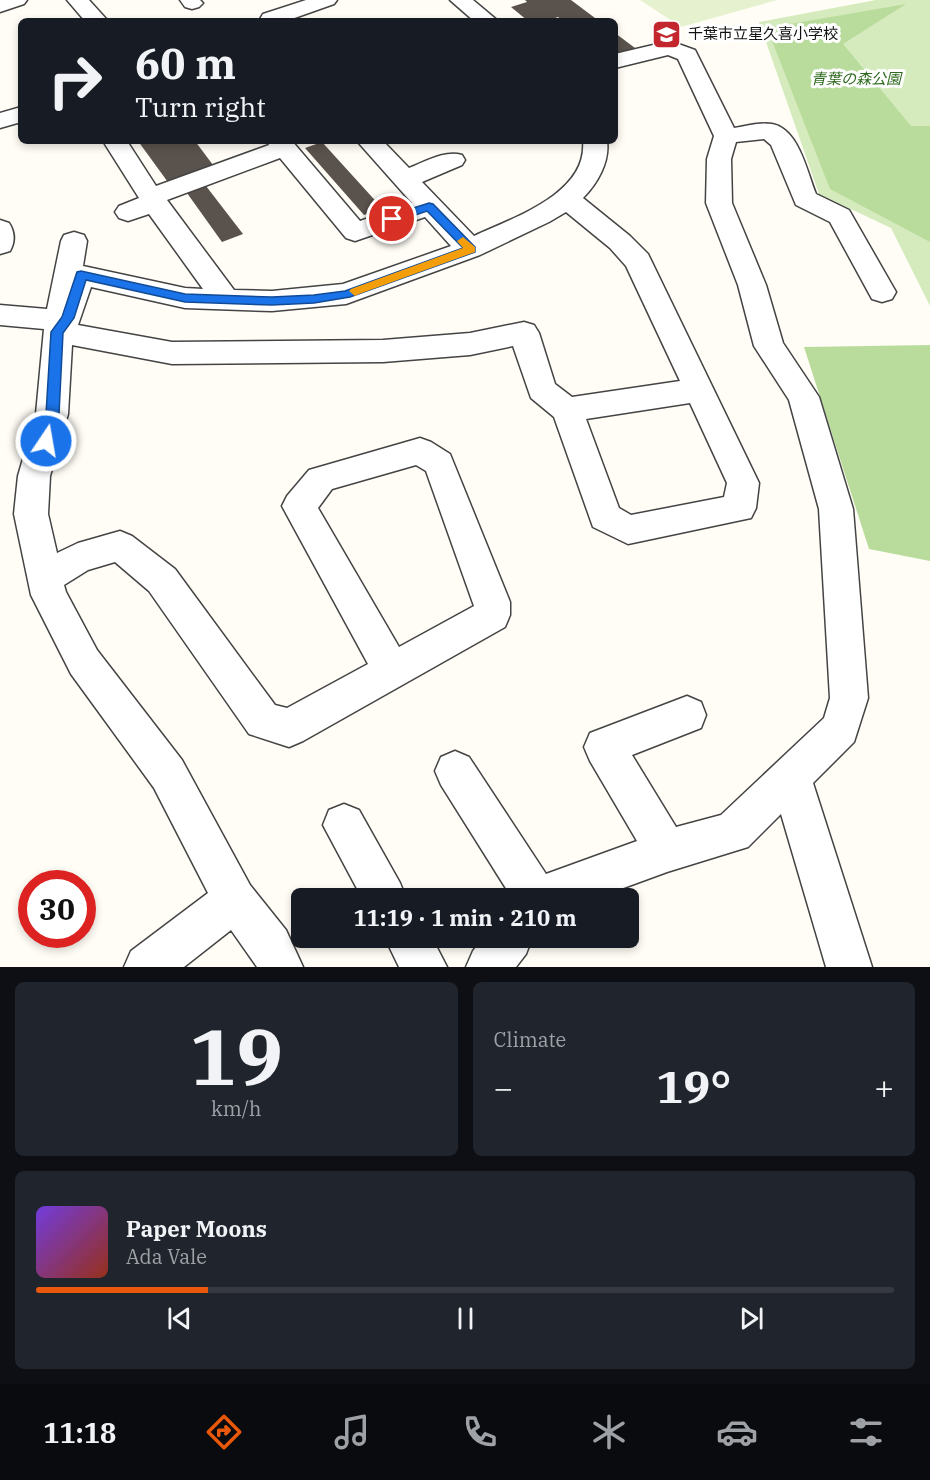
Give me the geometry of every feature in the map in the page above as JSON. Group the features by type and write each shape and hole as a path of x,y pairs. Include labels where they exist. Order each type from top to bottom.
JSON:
{"street":[{"path":"0,6 17,0"},
{"path":"77,0 94,18"},
{"path":"270,13 327,0"},
{"path":"460,0 482,17"},
{"path":"566,888 668,851 733,832 840,729 849,698 836,509 804,397 769,346 752,285 719,203 719,159 726,136 687,55 670,48 618,60"},
{"path":"0,104 18,103"},
{"path":"0,120 18,115"},
{"path":"726,136 769,130 782,141 805,199 840,216 882,292"},
{"path":"117,144 153,200 225,298"},
{"path":"372,144 471,249"},
{"path":"58,326 68,318 81,275 185,298 272,301 314,299 346,294 471,249 540,216 567,200 585,181 596,150 595,144"},
{"path":"128,212 282,145 355,232 429,207"},
{"path":"405,179 453,160"},
{"path":"0,315 172,353 383,351 470,344 525,333 542,390 567,410 605,517 628,531 740,508 743,483 638,261 620,242 567,200"},
{"path":"0,229 0,245"},
{"path":"74,240 58,326 52,414 34,476 31,514 49,595 84,662 168,774 235,900 270,946 280,967"},
{"path":"567,410 699,390"},
{"path":"45,578 78,558 120,546 162,580 263,721 290,728 392,671 492,615 492,602 439,463 420,452 321,479 299,506 392,671"},
{"path":"668,851 604,747 687,715"},
{"path":"455,771 531,888"},
{"path":"791,778 849,967"},
{"path":"344,825 380,888"},
{"path":"147,967 235,900"},
{"path":"413,948 424,967"},
{"path":"489,967 503,948"}],"green space":[{"path":"640,0 777,0 681,27"},
{"name":"青葉の森公園","path":"876,0 930,0 930,306 891,228 819,194 759,22"},
{"name":"青葉の森公園","path":"906,4 843,44 911,126 930,126 930,242 830,189 767,28"},
{"path":"930,345 930,561 869,549 804,347"}],"building":[{"path":"525,0 571,0 595,18 524,18 511,7 527,2"},
{"path":"618,35 635,48 618,54"},
{"path":"140,144 197,144 216,169 170,185"},
{"path":"324,144 382,208 364,215 305,148"},
{"path":"206,186 243,234 222,242 187,193"}],"slow traffic":[{"path":"355,291 471,249 463,241"}],"place":[{"name":"千葉市立星久喜小学校","path":"667,34"}],"route":[{"path":"46,441 52,414 57,332 68,318 81,275 185,298 272,301 314,299 346,294 471,249 429,207 392,219"}]}
